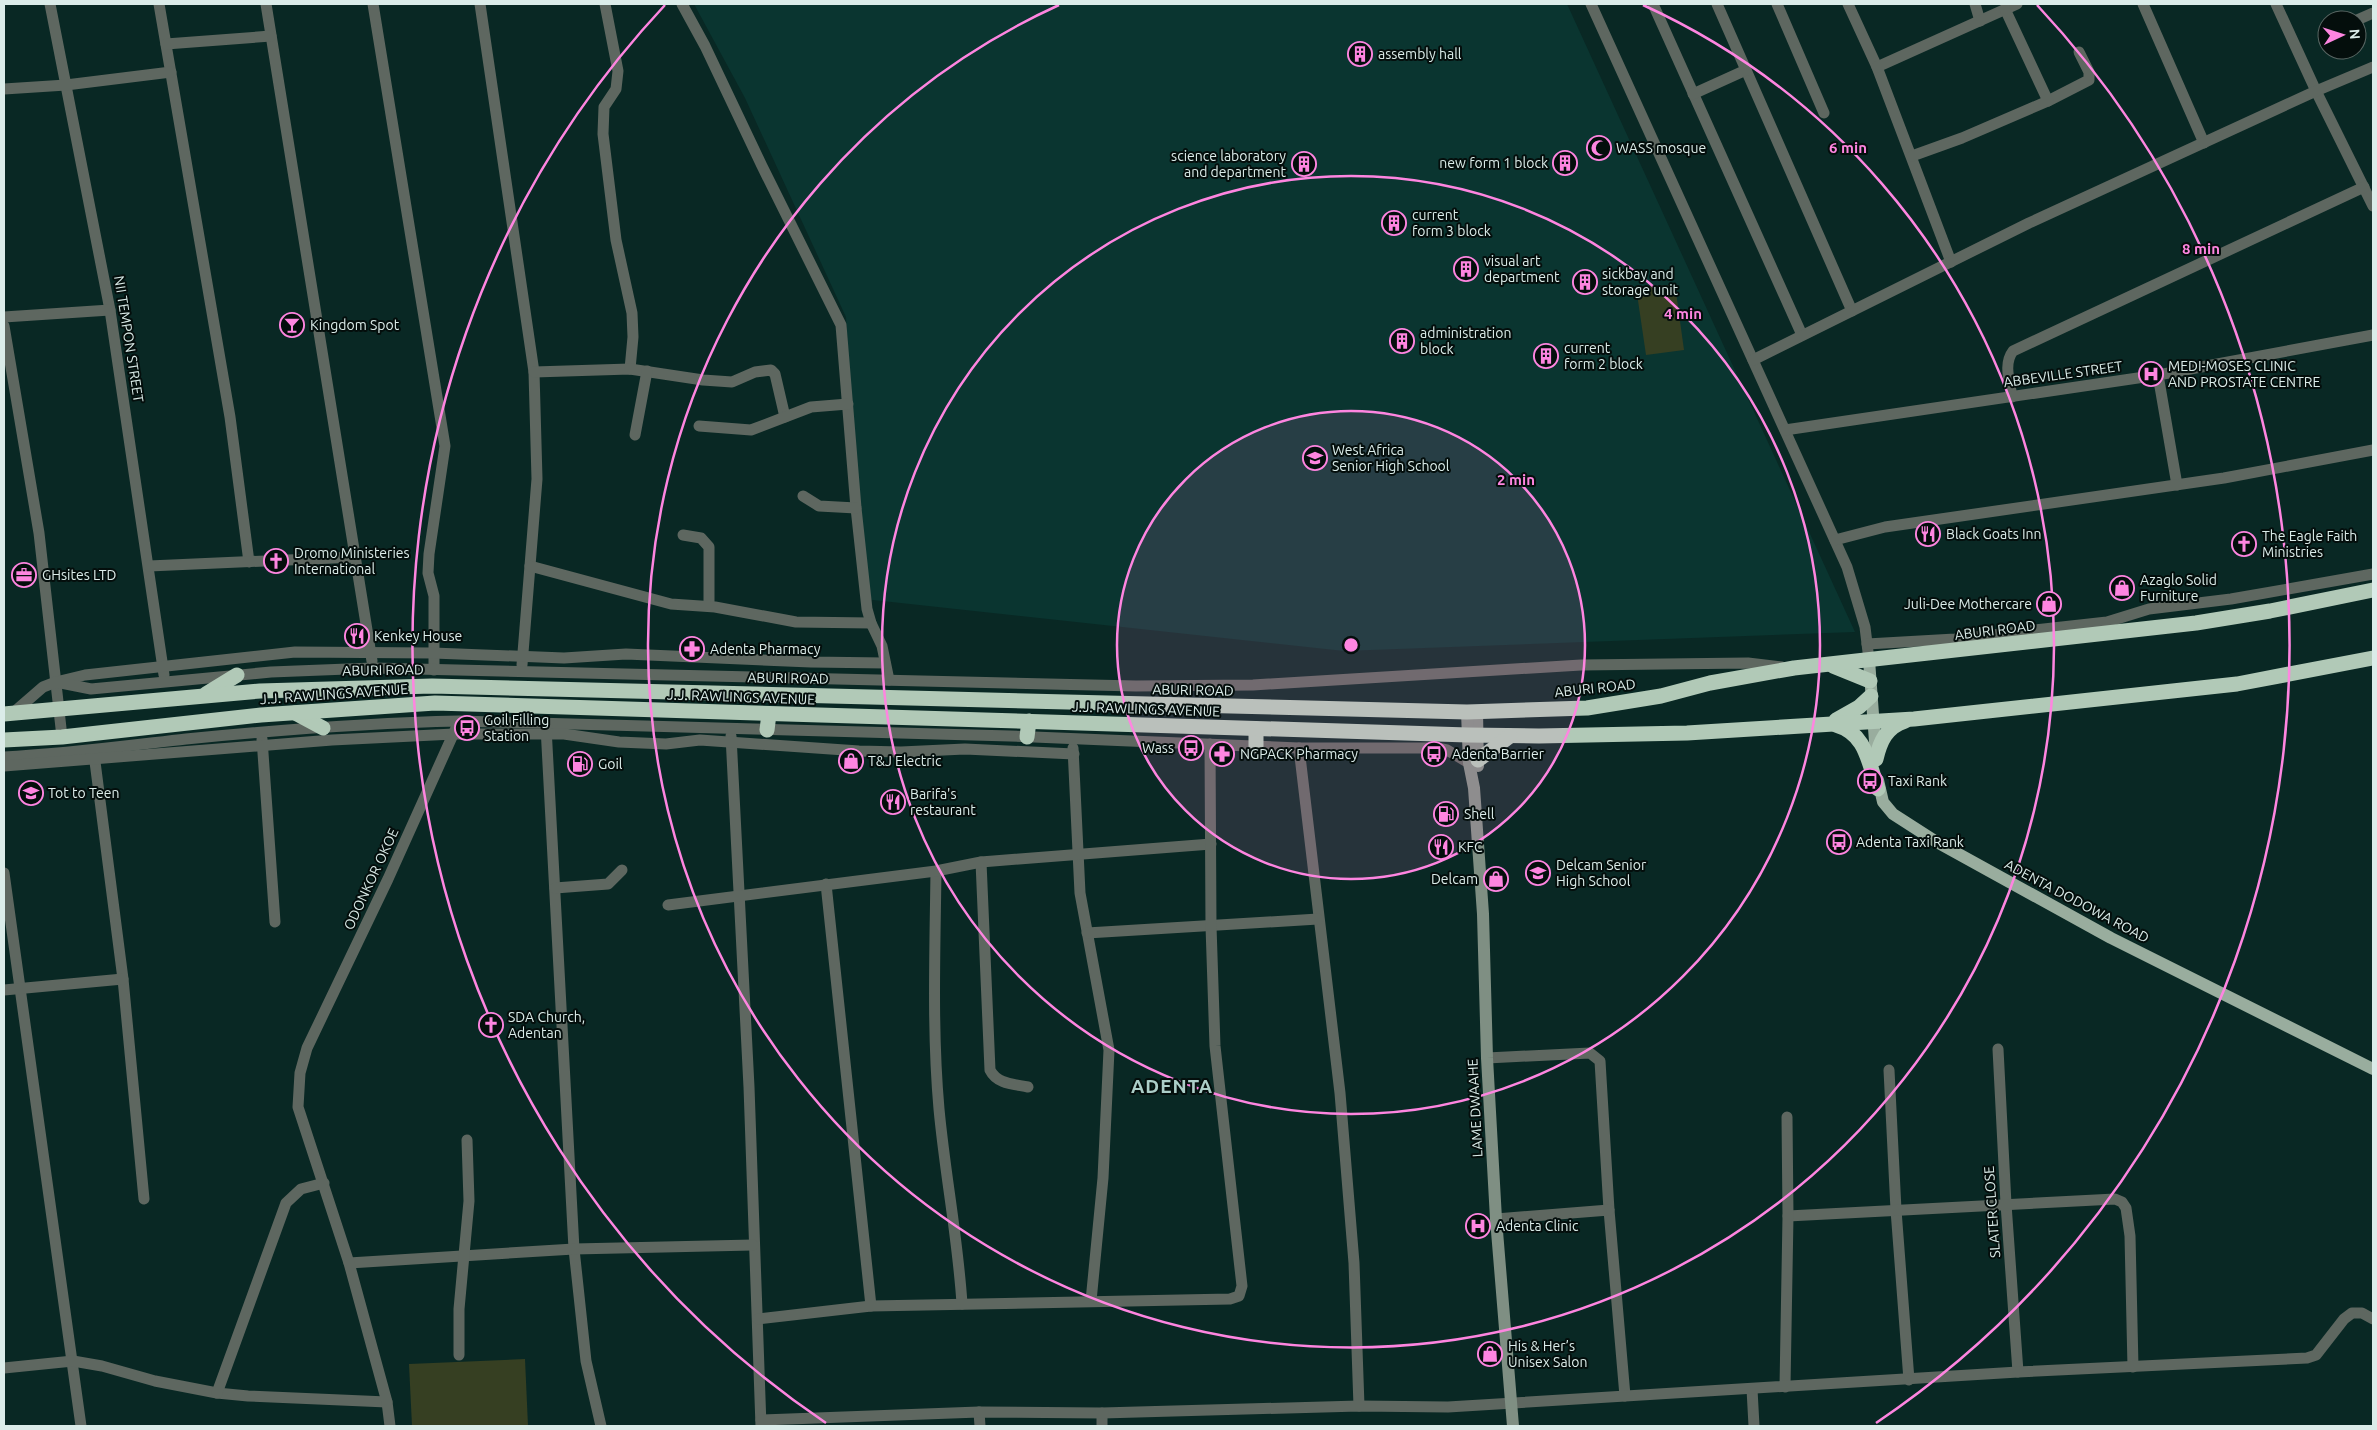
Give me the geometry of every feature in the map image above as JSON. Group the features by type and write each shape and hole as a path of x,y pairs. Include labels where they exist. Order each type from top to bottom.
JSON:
{"highway":[{"name":"ABURI ROAD","path":"8,714 260,691 432,686 910,689 1100,704 1472,712 1595,707 1661,696 1710,683 1794,668 2196,623 2270,611 2373,590"},
{"path":"1874,721 1914,719 2237,684 2373,658"},
{"path":"1824,664 1846,670 1870,688 1859,707 1830,723"},
{"path":"204,695 237,675"},
{"name":"J.J. RAWLINGS AVENUE","path":"4,740 62,731 435,703 1510,736 1687,733 1874,721"},
{"path":"295,713 323,728"},
{"path":"768,730 769,714"},
{"path":"1876,759 1879,748 1888,731 1898,723 1914,719"},
{"path":"1027,737 1029,722"},
{"path":"1830,723 1854,733 1860,740 1866,749 1878,789"},
{"path":"1256,729 1256,746"},
{"path":"4,734 17,730 62,731"},
{"path":"1474,762 1510,736"}],"main road":[{"name":"ADENTA DODOWA ROAD","path":"1869,660 1878,789 1883,802 1893,814 1970,861 2135,950 2373,1069"}],"street":[{"name":"NII TEMPON STREET","path":"50,4 110,310 165,682"},
{"path":"159,4 230,417 249,562"},
{"path":"266,4 373,668"},
{"path":"373,4 445,446 429,554 428,573 434,596 434,670"},
{"path":"480,4 534,372 537,479 521,672"},
{"path":"605,4 618,71 616,90 604,107 603,134 616,240 632,313 633,337 630,369"},
{"path":"682,4 705,46 841,325 856,508 866,602 871,624 882,646 889,680"},
{"path":"1591,4 1847,567 1865,627 1869,660"},
{"path":"1654,4 1802,335"},
{"path":"1717,4 1852,311"},
{"path":"1777,4 1824,113"},
{"path":"1848,4 1877,67 1951,262"},
{"path":"1975,4 1980,21"},
{"path":"1877,67 2017,4"},
{"path":"2143,4 2204,143"},
{"path":"2276,4 2316,91 2373,206"},
{"path":"2004,9 2048,101"},
{"path":"166,44 271,36"},
{"path":"1912,156 1962,138 2048,101 2089,80 2089,72 2078,52"},
{"path":"1753,360 1951,262 2316,91 2373,67"},
{"path":"1694,94 1746,70"},
{"path":"4,89 66,85 171,72"},
{"path":"2012,397 2007,365 2008,358 2013,351 2364,187"},
{"path":"4,317 110,310"},
{"path":"4,326 39,533 62,731"},
{"name":"ABBEVILLE STREET","path":"1785,430 2158,375 2373,335"},
{"path":"534,372 630,369 703,380 732,382 755,372 771,370 775,374 785,417"},
{"path":"635,435 647,371"},
{"path":"2158,375 2176,485"},
{"path":"699,426 750,430 811,407 848,404"},
{"path":"1835,540 1885,527 2224,478 2373,450"},
{"path":"803,496 819,506 856,508"},
{"path":"683,535 701,538 709,547 709,606"},
{"path":"149,566 356,557"},
{"path":"530,566 671,604 709,606 796,622 871,624"},
{"path":"1867,644 1955,638 2106,622 2149,609 2240,598 2373,574"},
{"path":"8,714 43,687 84,675 164,668 295,652 433,653 522,658 576,658 626,654 811,662 885,663"},
{"path":"56,682 91,689 237,675 373,668 889,680 910,689 1253,685 1582,665 1748,663 1794,668"},
{"name":"LAME DWAAHE","path":"1472,712 1474,788 1483,914 1487,1058 1496,1219 1513,1426"},
{"path":"4,766 262,732 460,721 546,728 657,744 700,740 859,751 901,752 965,749 1074,754"},
{"name":"ODONKOR OKOE","path":"390,1426 387,1402 349,1263 298,1107 300,1073 307,1048 388,879 460,721"},
{"path":"546,728 574,1249 584,1344 601,1426"},
{"path":"4,757 94,755 546,728 731,729 1027,737 1298,748 1438,748 1474,762"},
{"path":"731,729 741,894 761,1423 887,1421 979,1412 1102,1413 1359,1406 1448,1407 2018,1372 2307,1358 2316,1354 2344,1319 2352,1313 2362,1313 2373,1318"},
{"path":"262,732 275,922"},
{"path":"1072,739 1080,893 1102,1002 1109,1050 1105,1161 1099,1237 1091,1301"},
{"path":"758,1319 871,1306 1230,1299 1236,1298 1241,1292 1241,1276 1215,1046 1211,926 1210,744"},
{"path":"1298,748 1341,1112 1354,1264 1359,1406"},
{"path":"94,755 123,979 144,1199"},
{"path":"668,904 936,871 981,862 1211,844"},
{"path":"981,862 990,1070 994,1078 1002,1082 1028,1087"},
{"path":"555,888 608,884 622,870"},
{"path":"936,871 934,981 939,1109 962,1304"},
{"path":"4,873 73,1361 80,1426"},
{"path":"826,884 871,1306"},
{"path":"1087,933 1318,920"},
{"path":"4,990 123,979"},
{"name":"SLATER CLOSE","path":"1998,1049 2006,1204 2018,1372"},
{"path":"1487,1058 1590,1053 1600,1061 1609,1210 1625,1396"},
{"path":"1889,1070 1896,1210 1909,1380"},
{"path":"1785,1387 1788,1216 1787,1116"},
{"path":"459,1354 459,1309 469,1201 466,1140"},
{"path":"217,1393 286,1202 301,1189 324,1183"},
{"path":"1788,1216 2115,1199 2122,1202 2126,1208 2131,1250 2133,1366"},
{"path":"1496,1219 1609,1210"},
{"path":"349,1263 464,1254 574,1249 753,1245"},
{"path":"4,1368 73,1361 102,1366 155,1381 217,1393 387,1402"},
{"path":"1752,1389 1754,1426"},
{"path":"979,1412 980,1426"},
{"path":"1102,1413 1102,1426"}],"shaded area":[{"name":"West Africa Senior High School","path":"694,4 1567,4 1855,632 1344,651 864,599 846,317 745,98"}],"green space":[{"path":"1675,285 1684,350 1646,355 1636,287"},
{"path":"525,1359 528,1426 412,1426 409,1364"}],"place":[{"name":"assembly hall","path":"1360,54"},
{"name":"WASS mosque","path":"1599,148"},
{"name":"new form 1 block","path":"1565,163"},
{"name":"science laboratory and department","path":"1304,164"},
{"name":"current form 3 block","path":"1394,223"},
{"name":"visual art department","path":"1466,269"},
{"name":"sickbay and storage unit","path":"1585,282"},
{"name":"Kingdom Spot","path":"292,325"},
{"name":"administration block","path":"1402,341"},
{"name":"current form 2 block","path":"1546,356"},
{"name":"MEDI-MOSES CLINIC AND PROSTATE CENTRE","path":"2151,374"},
{"name":"West Africa Senior High School","path":"1315,458"},
{"name":"Black Goats Inn","path":"1928,534"},
{"name":"The Eagle Faith Ministries","path":"2244,544"},
{"name":"Dromo Ministeries International","path":"276,561"},
{"name":"GHsites LTD","path":"24,575"},
{"name":"Azaglo Solid Furniture","path":"2122,588"},
{"name":"Juli-Dee Mothercare","path":"2049,604"},
{"name":"Kenkey House","path":"357,636"},
{"name":"Adenta Pharmacy","path":"692,649"},
{"name":"Goil Filling Station","path":"467,728"},
{"name":"Wass","path":"1191,748"},
{"name":"NGPACK Pharmacy","path":"1222,754"},
{"name":"Adenta Barrier","path":"1434,754"},
{"name":"T&J Electric","path":"851,761"},
{"name":"Goil","path":"580,764"},
{"name":"Taxi Rank","path":"1870,781"},
{"name":"Tot to Teen","path":"31,793"},
{"name":"Barifa's restaurant","path":"893,802"},
{"name":"Shell","path":"1446,814"},
{"name":"Adenta Taxi Rank","path":"1839,842"},
{"name":"KFC","path":"1441,847"},
{"name":"Delcam Senior High School","path":"1538,873"},
{"name":"Delcam","path":"1496,879"},
{"name":"SDA Church, Adentan","path":"491,1025"},
{"name":"Adenta Clinic","path":"1478,1226"},
{"name":"His & Her’s Unisex Salon","path":"1490,1354"}],"district":[{"name":"ADENTA","path":"1172,1086"}]}
